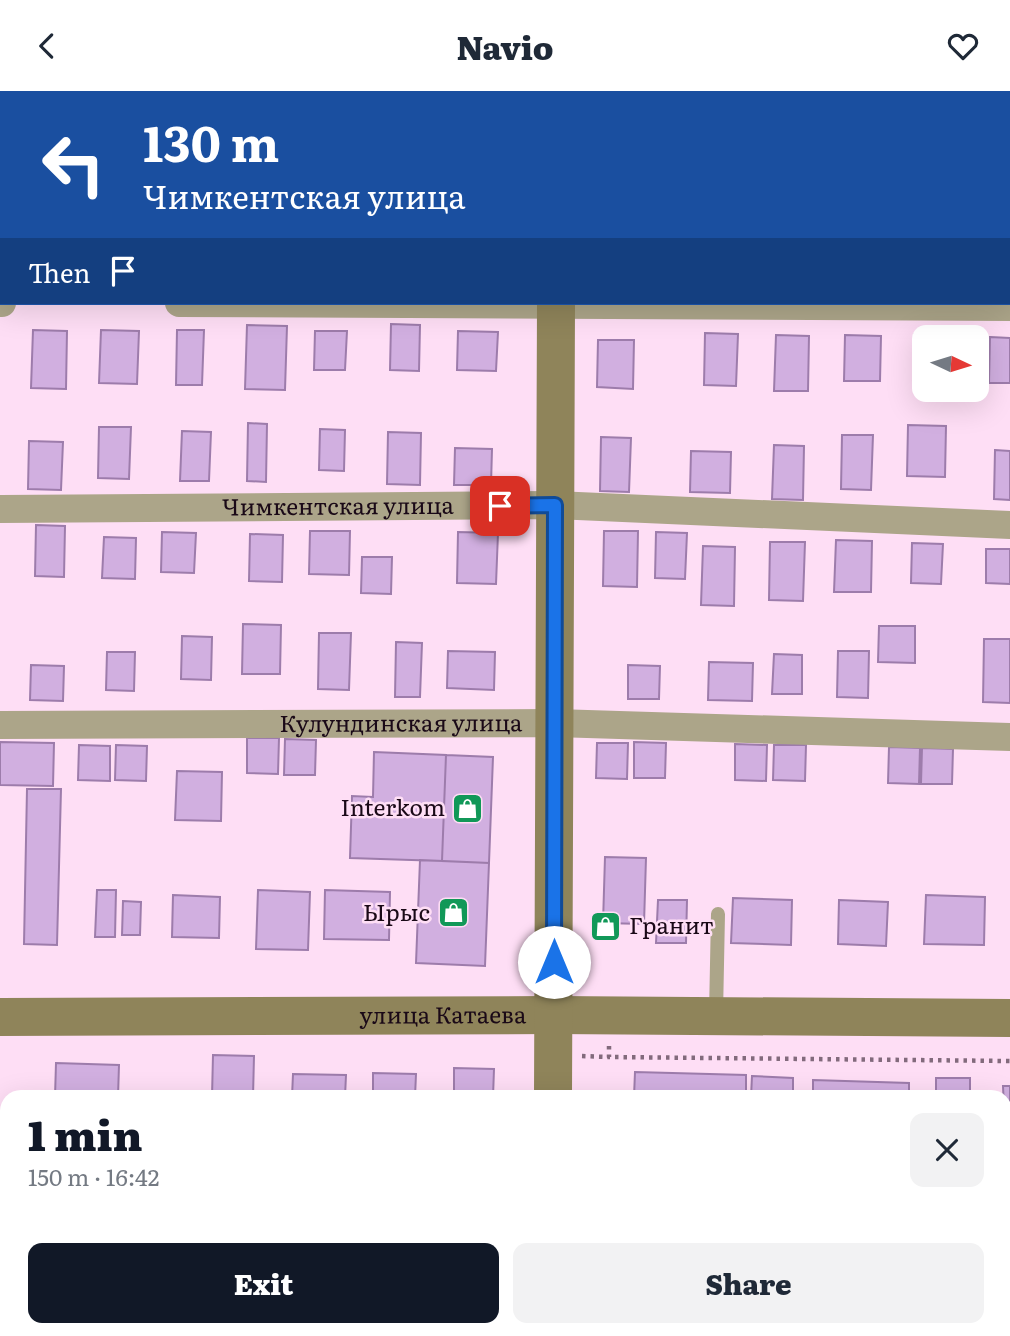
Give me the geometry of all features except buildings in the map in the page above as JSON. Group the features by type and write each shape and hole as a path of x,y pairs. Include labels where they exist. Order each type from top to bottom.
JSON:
{"street":[{"path":"553,1090 556,305"},
{"path":"783,305 1010,307"},
{"name":"Чимкентская улица","path":"0,509 555,505 1010,526"},
{"name":"Кулундинская улица","path":"0,725 555,723 1010,737"},
{"name":"улица Катаева","path":"0,1017 609,1015 1010,1018"}],"lane":[{"path":"716,1016 718,914"}],"path":[{"path":"609,1015 609,1057 1010,1061"}],"place":[{"name":"Interkom","path":"468,808"},
{"name":"Ырыс","path":"453,913"},
{"name":"Гранит","path":"606,926"}],"route":[{"path":"500,506 555,505 554,962"}]}
